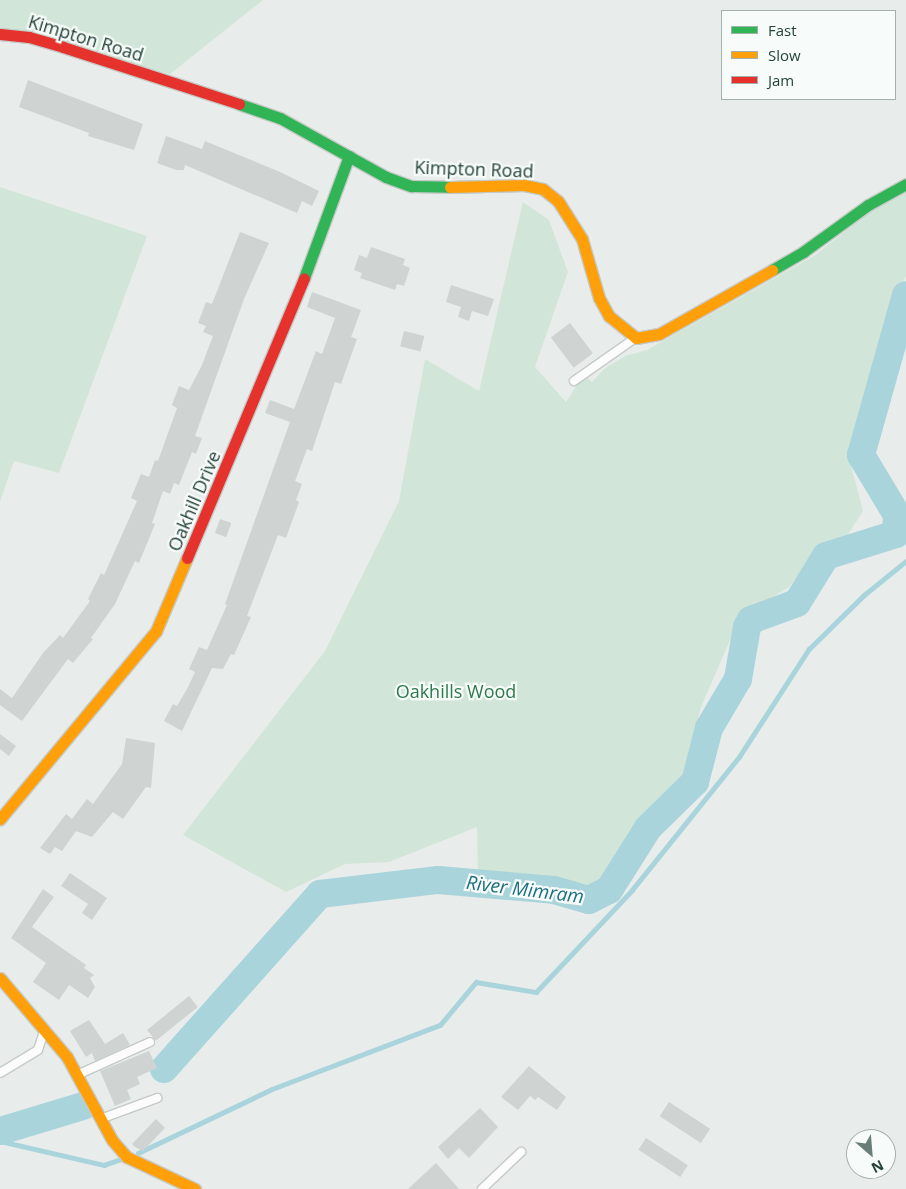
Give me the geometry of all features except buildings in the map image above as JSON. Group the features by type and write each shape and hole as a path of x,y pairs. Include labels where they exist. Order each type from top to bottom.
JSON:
{"street":[{"name":"Kimpton Road","path":"0,34 30,37 280,118 386,177 411,186 468,188 524,185 542,189 558,201 582,239 599,298 609,316 636,338"},
{"name":"Oakhill Drive","path":"0,819 156,631 290,317 349,156"},
{"path":"636,338 659,334 803,252 868,205 906,184"},
{"path":"0,978 63,1051 102,1118 112,1140 127,1157 196,1189"}],"lane":[{"path":"574,381 636,338"},
{"path":"38,1050 45,1028"},
{"path":"78,1075 150,1042"},
{"path":"0,1073 38,1050 63,1051"},
{"path":"102,1118 157,1098"},
{"path":"482,1189 521,1152"}],"green space":[{"path":"0,0 263,0 170,74 0,29"},
{"path":"0,187 147,236 59,473 14,461 0,502"},
{"name":"Oakhills Wood","path":"906,192 906,276 890,311 851,465 863,511 847,536 814,555 789,587 740,617 701,707 681,781 646,816 603,885 588,888 478,876 477,827 389,862 345,864 286,892 183,835 325,651 399,501 425,359 479,391 523,202 549,220 568,272 535,367 566,402 584,374 592,382 604,369 625,356 647,350 814,256 867,214"}],"waterway":[{"name":"River Mimram","path":"164,1069 320,894 438,880 554,890 589,900 609,890 648,828 695,782 709,728 738,679 747,627 751,620 797,603 826,556 896,534 897,515 861,455 906,295"},
{"path":"138,1153 272,1089 440,1025 476,982 536,992 632,890 739,757 809,649 864,595 906,561"},
{"name":"River Mimram","path":"0,1131 83,1106"},
{"path":"0,1141 104,1165 121,1159"}],"traffic: fast":[{"path":"239,104 280,118 386,177 411,186 450,187"},
{"path":"304,278 349,156"},
{"path":"772,270 803,252 868,205 906,184"}],"traffic: slow":[{"path":"450,187 524,185 543,189 558,201 582,239 599,298 609,316 636,338 659,334 772,270"},
{"path":"0,819 156,631 187,558"},
{"path":"0,978 67,1057 112,1140 127,1157 195,1189"}],"traffic: jam":[{"path":"0,34 29,37 239,104"},
{"path":"187,558 304,278"}]}
